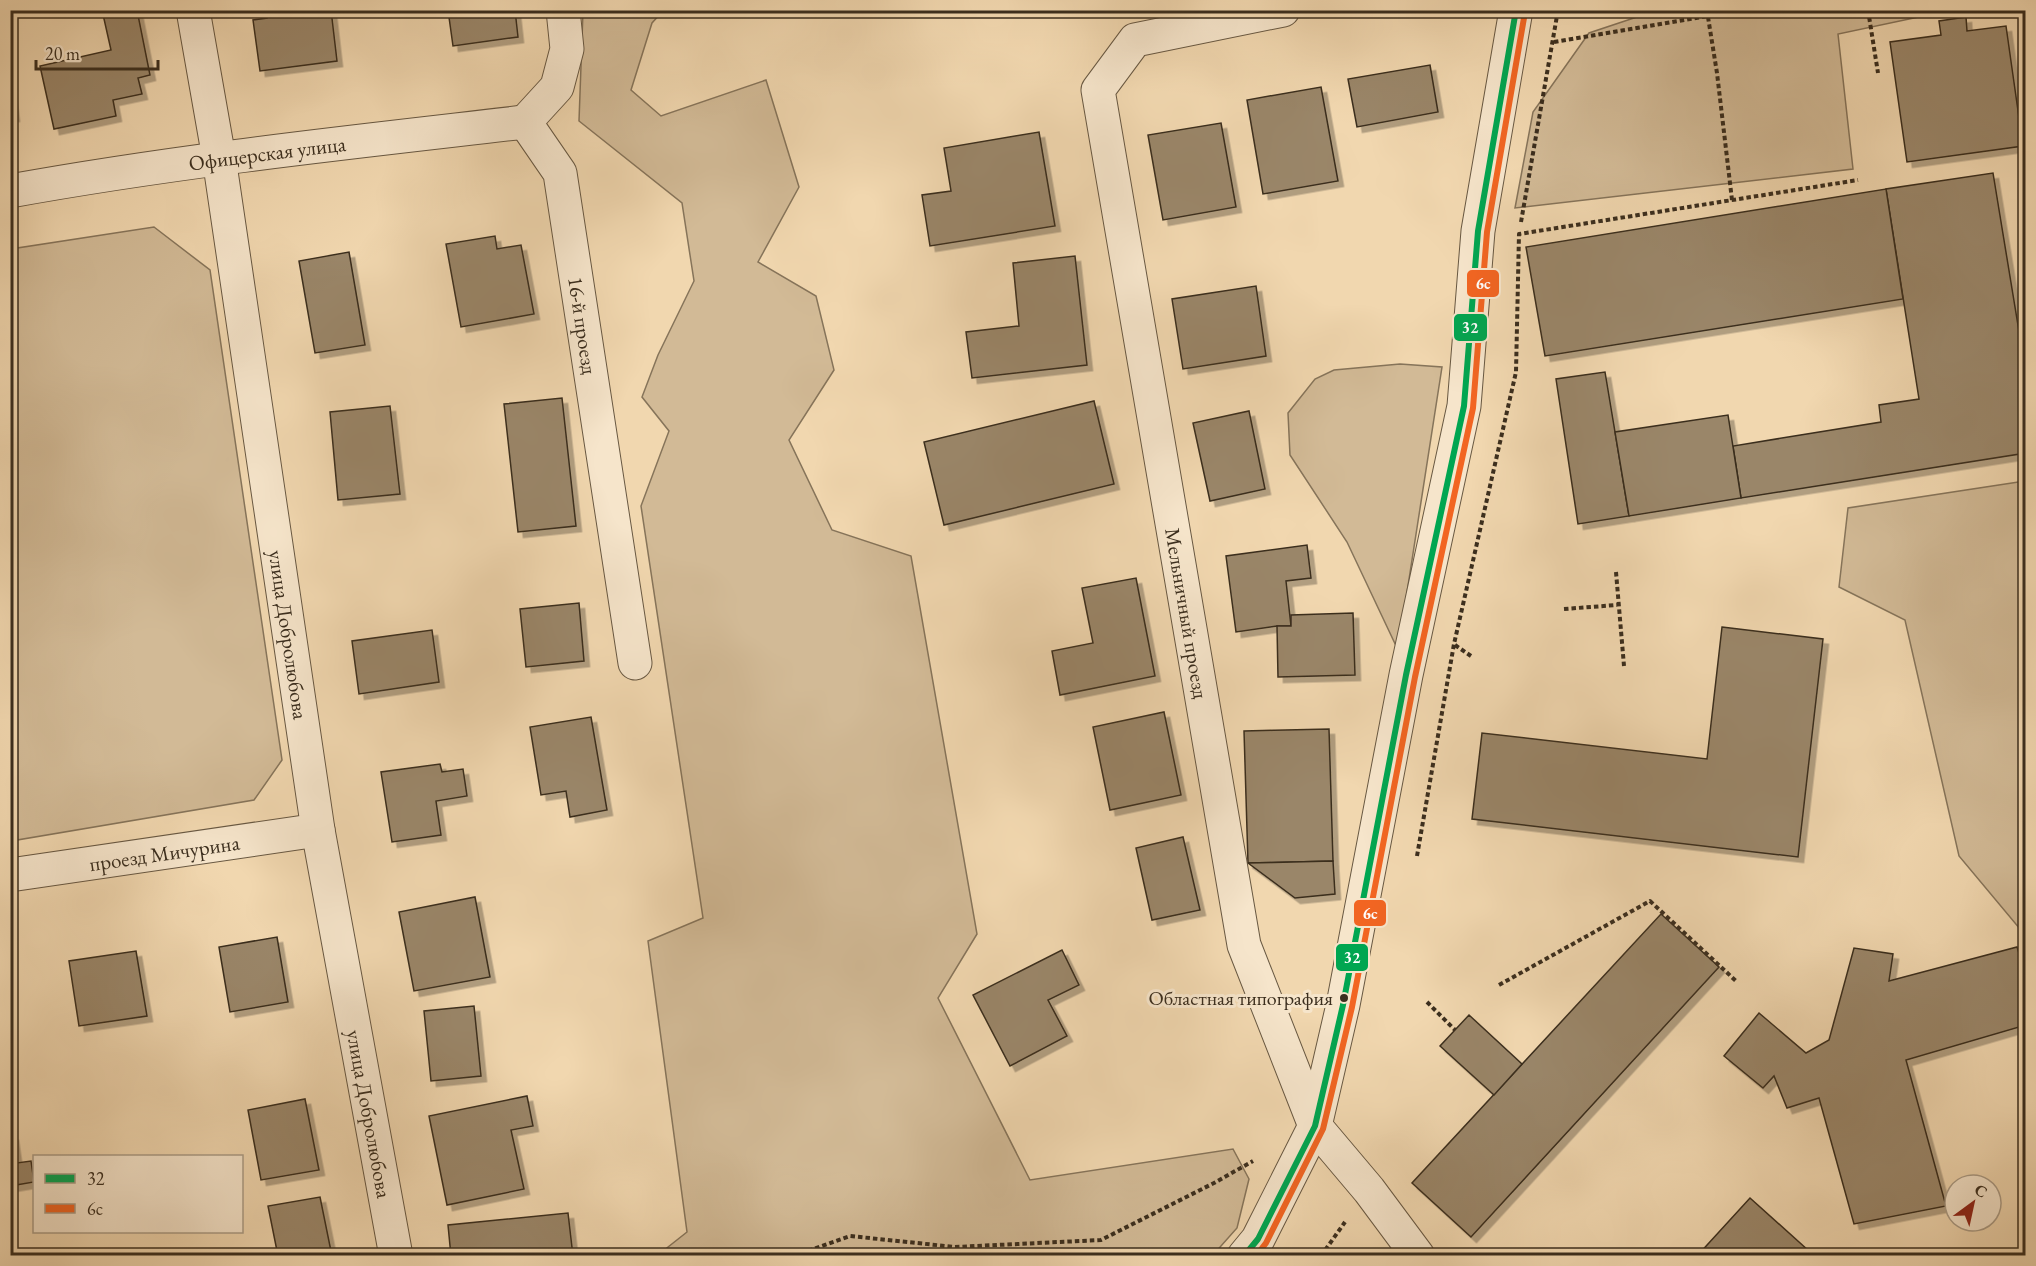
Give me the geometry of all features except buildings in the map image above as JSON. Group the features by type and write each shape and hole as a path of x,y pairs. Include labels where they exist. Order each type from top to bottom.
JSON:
{"street":[{"name":"улица Добролюбова","path":"194,10 219,158 318,830 396,1256"},
{"path":"525,122 557,87 567,49 562,10"},
{"name":"Мельничный проезд","path":"1283,10 1135,40 1098,90 1244,945 1315,1126 1369,1190 1418,1256"},
{"path":"1244,1256 1258,1239 1315,1126 1344,1005 1406,675 1464,406 1478,231 1516,10"},
{"name":"Офицерская улица","path":"10,191 97,175 219,158 525,122"},
{"name":"16-й проезд","path":"525,122 560,173 635,663"},
{"name":"проезд Мичурина","path":"10,875 318,830"}],"path":[{"path":"1417,856 1454,644 1516,372 1519,234 1558,10"},
{"path":"1554,42 1744,10"},
{"path":"1868,10 1878,73"},
{"path":"1708,16 1732,200"},
{"path":"1519,234 1858,180"},
{"path":"1616,572 1624,666"},
{"path":"1564,609 1617,604"},
{"path":"1454,644 1471,656"},
{"path":"1499,985 1650,902 1736,981"},
{"path":"1426,1002 1455,1030"},
{"path":"794,1256 850,1236 955,1246 1101,1240 1254,1161"}],"shaded area":[{"path":"583,11 663,11 652,23 631,90 661,116 766,80 799,187 758,262 816,296 834,370 789,440 832,530 911,556 977,934 938,998 1030,1180 1233,1149 1249,1179 1237,1228 1213,1255 658,1255 687,1232 648,941 703,918 641,506 669,431 642,397 658,355 694,281 682,203 579,121"},
{"path":"1655,11 1947,11 1838,34 1853,169 1515,208 1533,112 1589,33"},
{"path":"154,227 210,270 282,760 254,800 11,841 11,249"},
{"path":"1400,364 1442,367 1398,650 1347,542 1290,455 1288,413 1315,379 1334,370"},
{"path":"2026,481 2025,935 1959,856 1905,620 1839,587 1848,508"}],"transit line":[{"name":"32","path":"1244,1256 1258,1239 1315,1126 1343,1005 1406,675 1464,406 1478,231 1516,10"},
{"name":"6c","path":"1256,1256 1266,1243 1323,1129 1352,1007 1415,677 1473,408 1487,232 1525,12"}],"place":[{"name":"Областная типография","path":"1344,998"}]}
